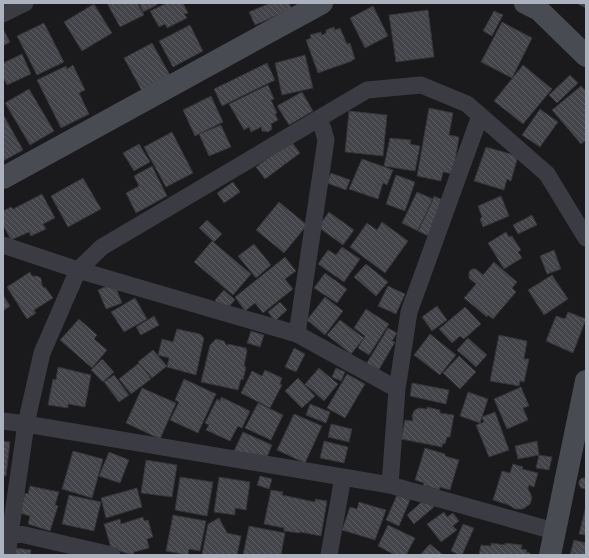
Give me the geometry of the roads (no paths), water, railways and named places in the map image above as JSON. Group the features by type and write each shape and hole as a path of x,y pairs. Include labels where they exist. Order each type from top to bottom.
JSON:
{"street":[{"path":"3,14 25,3"},
{"path":"3,178 322,3"},
{"path":"525,3 540,10 586,56"},
{"path":"7,555 6,531 26,424 42,353 78,270 102,247 368,90 421,85 467,104 547,174 586,238"},
{"path":"390,486 397,389 409,312 480,116"},
{"path":"297,334 326,140 318,119"},
{"path":"3,245 78,270 297,334 397,389"},
{"path":"550,555 586,381"},
{"path":"3,421 390,486 554,531"},
{"path":"329,555 343,477"},
{"path":"6,531 112,555"}]}
